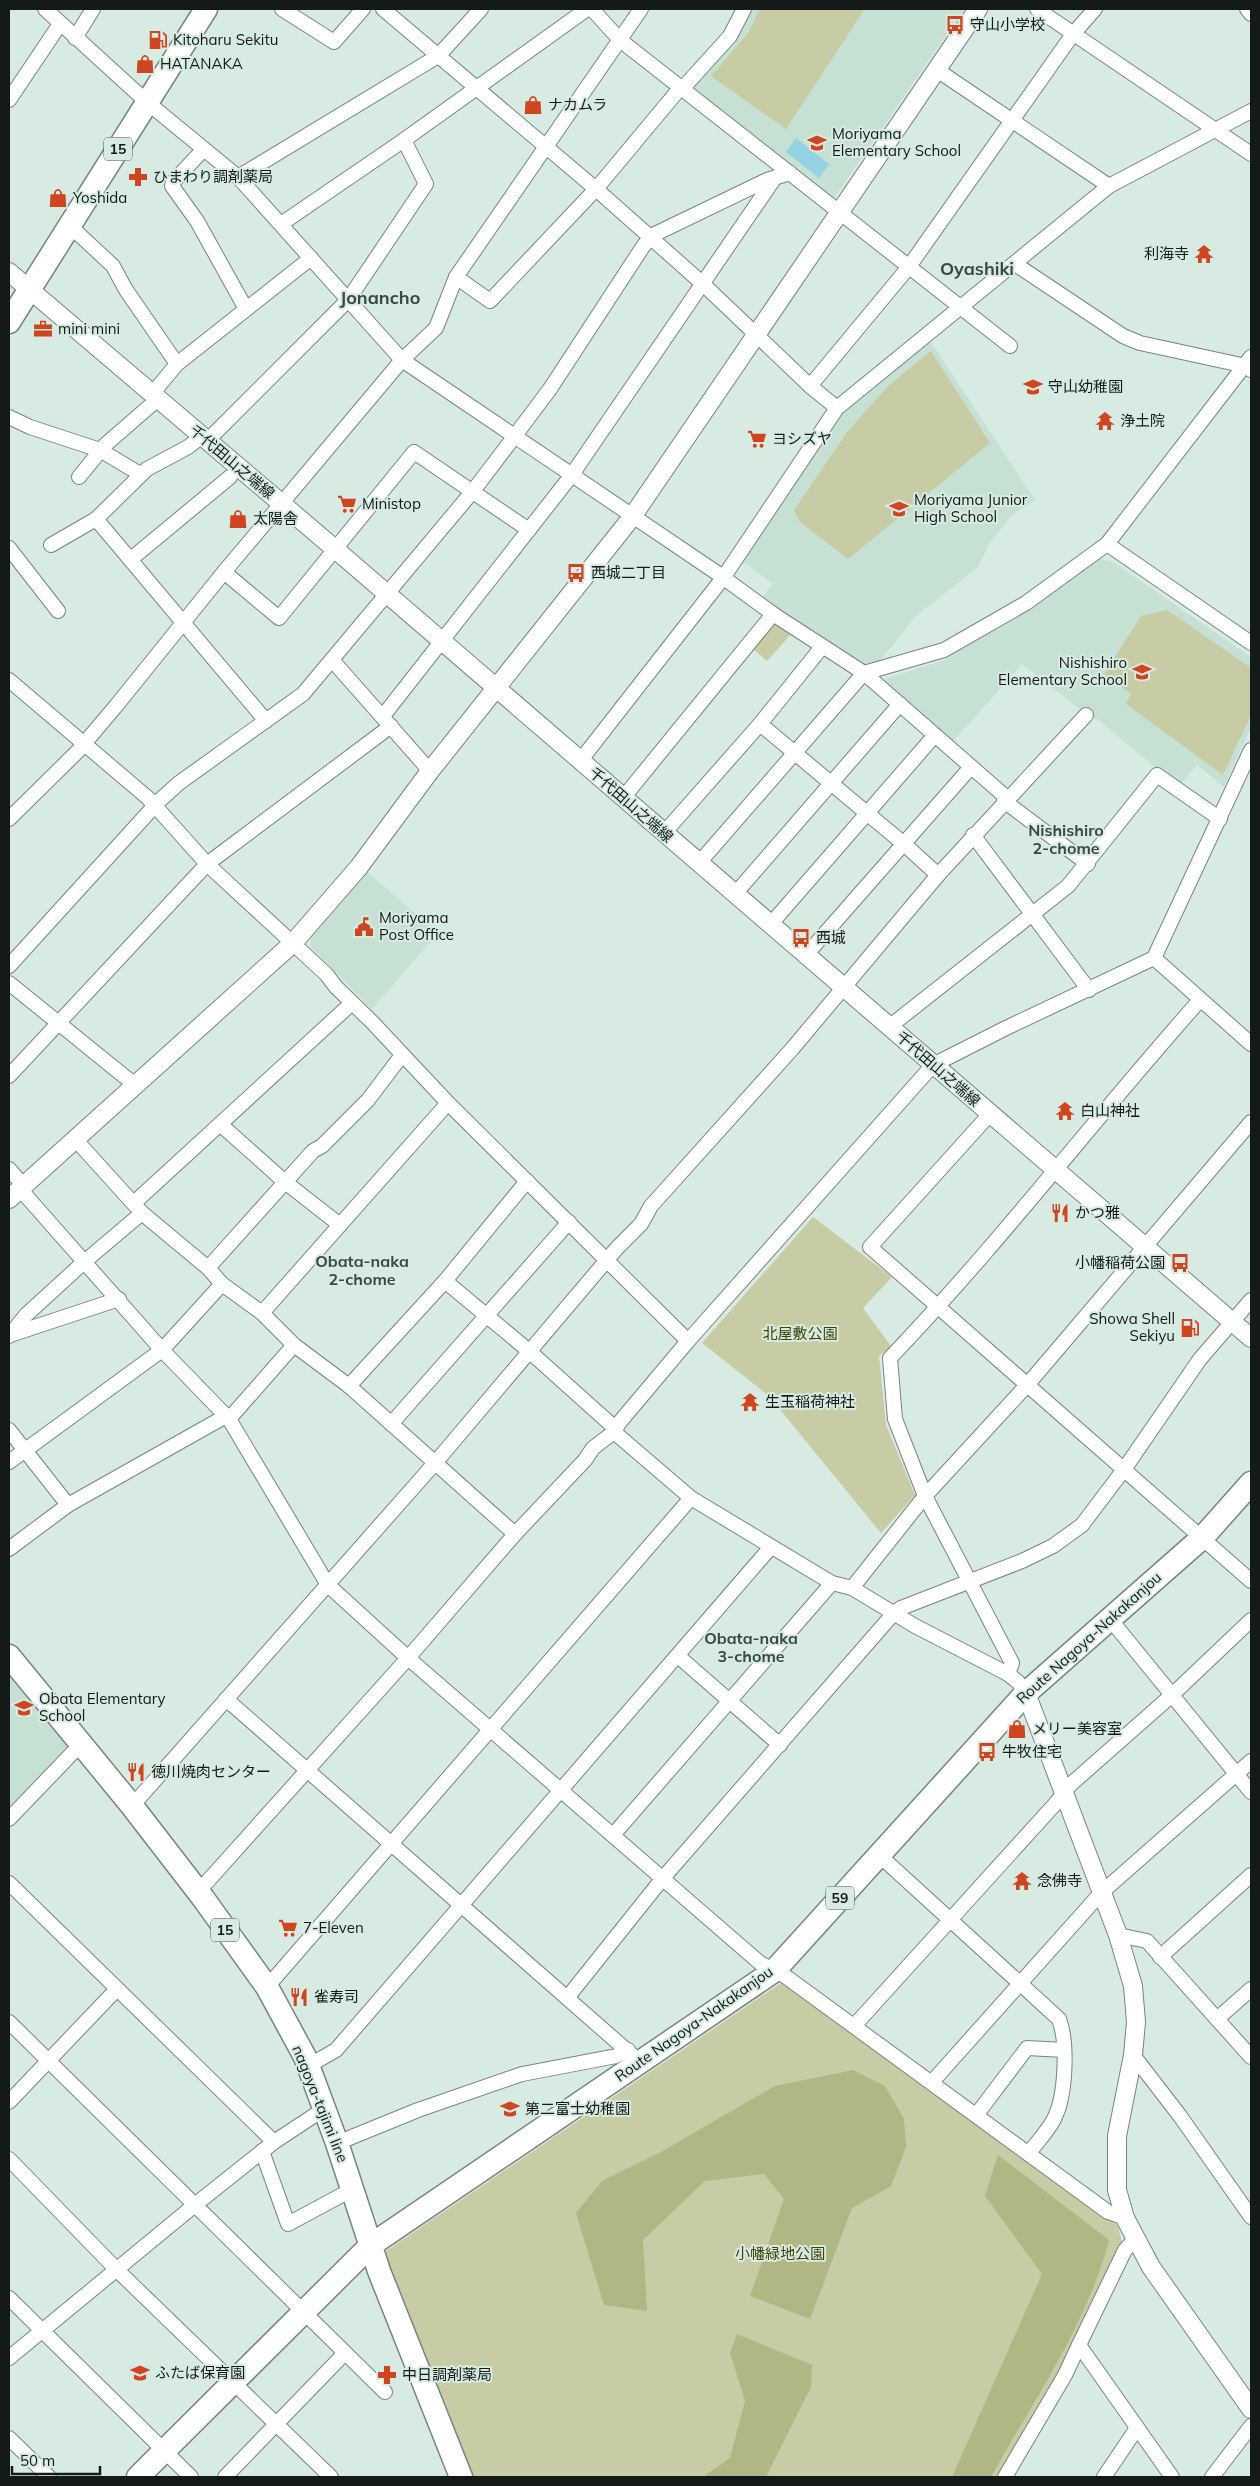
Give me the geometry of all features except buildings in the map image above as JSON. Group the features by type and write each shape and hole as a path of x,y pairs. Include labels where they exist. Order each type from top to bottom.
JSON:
{"main road":[{"name":"15","path":"9,322 206,9"},
{"name":"Route Nagoya-Nakakanjou","path":"138,2477 371,2245 634,2056 774,1971 1026,1693 1203,1537 1251,1483"},
{"name":"nagoya-tajimi line","path":"9,1656 132,1806 198,1892 267,1988 308,2066 338,2143 371,2245 461,2477"}],"street":[{"path":"45,9 148,103 203,150 238,176 402,360 773,614 864,673 971,767 1005,800 1088,864"},
{"path":"75,38 94,9"},
{"path":"282,9 334,42 363,9"},
{"path":"384,9 596,189 703,284 810,386 837,408"},
{"path":"238,176 438,56 481,9"},
{"path":"281,224 404,140 587,9"},
{"path":"592,9 620,40 960,309 1010,346"},
{"path":"9,819 84,744 224,572 402,360 436,328 456,277 641,9"},
{"path":"456,277 490,301 596,189 682,88 730,36 744,9"},
{"path":"17,1191 293,943 359,867 430,771 632,517 978,9"},
{"path":"1037,9 1251,154"},
{"path":"810,386 908,268 1073,34 1095,9"},
{"path":"1248,9 1251,14"},
{"path":"9,100 60,24"},
{"path":"937,70 1109,186"},
{"path":"580,761 723,578 837,408 1109,186 1251,111"},
{"path":"51,545 96,519 140,474 204,439 348,300 426,184 404,140"},
{"path":"203,150 173,182 172,186 197,221 246,309"},
{"path":"9,966 155,806 179,783 303,694 472,491 514,437 550,389 650,238 654,234 677,223 790,173"},
{"path":"9,1076 207,864 387,721 441,641 572,476 774,179"},
{"path":"70,225 113,266 126,290 177,364"},
{"path":"78,477 100,450 155,397 177,364 246,309 286,281 311,258"},
{"path":"698,863 864,673 944,650 1026,604 1107,544 1249,364 1140,343 1123,336 1015,264"},
{"name":"千代田山之端線","path":"9,272 282,504 1251,1338"},
{"path":"9,416 30,426 100,450 140,474"},
{"path":"224,572 279,618 414,452 529,530"},
{"path":"131,559 230,477"},
{"path":"96,519 266,721"},
{"path":"1107,544 1251,643"},
{"path":"9,548 58,611"},
{"path":"623,798 773,614"},
{"path":"664,833 760,724 822,647"},
{"path":"332,660 430,771"},
{"path":"9,681 155,806 207,864 293,943 448,1103 688,1342"},
{"path":"735,894 830,782 900,704"},
{"path":"132,1806 435,1463 529,1351 641,1224 651,1206 792,1049 938,875 1086,714"},
{"path":"760,724 796,752 938,875"},
{"path":"770,925 935,735"},
{"path":"198,1892 306,1769 408,1658 514,1534 585,1460 593,1448 615,1430 688,1342 934,1065 1006,1028 1090,990 1154,958 1251,750"},
{"path":"806,955 971,767"},
{"path":"889,1027 1068,886 1088,864 1157,775 1220,819"},
{"path":"973,835 1090,990"},
{"path":"1154,958 1251,1044"},
{"path":"9,983 135,1085"},
{"path":"1008,1674 1012,1664 925,1496 895,1419 890,1358 939,1306 1127,1082 1200,1000"},
{"path":"9,1335 26,1315 84,1262 220,1124 352,1003"},
{"path":"208,1268 313,1151 322,1146 368,1100 402,1055"},
{"path":"262,1313 448,1103"},
{"path":"990,1114 870,1247 1203,1537 1251,1582"},
{"path":"852,1588 925,1496 1028,1384 1251,1122"},
{"path":"220,1124 285,1182 340,1225"},
{"path":"75,1139 138,1208 208,1268 222,1284 262,1313 294,1345 349,1386 514,1534"},
{"path":"9,1169 17,1191 119,1299 162,1350 227,1417 328,1585 490,1730 760,1963 785,1976 977,2114 1108,2212 1125,2218"},
{"path":"349,1386 444,1281 527,1181"},
{"path":"391,1424 569,1222"},
{"path":"444,1281 529,1351 691,1498 832,1583 852,1588 894,1613 1008,1674 1018,1682 1026,1693 1118,1935 1134,1986 1136,2022 1133,2055 1117,2136 1117,2190 1125,2218 1150,2267 1251,2409"},
{"path":"9,1462 162,1350 222,1284"},
{"path":"9,1335 119,1299"},
{"path":"567,1998 663,1878 894,1613 901,1608 1030,1557 1053,1546 1082,1525 1200,1359 1251,1300"},
{"path":"9,1550 68,1505 227,1417 294,1345"},
{"path":"9,1430 68,1505"},
{"path":"267,1988 691,1498"},
{"path":"308,2066 336,2050 463,1906 771,1547"},
{"path":"613,1835 832,1583"},
{"path":"1110,1619 1251,1792"},
{"path":"854,2026 1063,1793 1248,1627"},
{"path":"678,1656 780,1745"},
{"path":"226,1699 634,2056"},
{"path":"9,1819 81,1744"},
{"path":"932,2082 1101,1893 1251,1761"},
{"path":"878,1855 1059,2020 1064,2032 1063,2086 1054,2118 1029,2153"},
{"path":"1160,1957 1251,1875"},
{"path":"9,1883 274,2142"},
{"path":"1118,1935 1147,1941 1251,2057"},
{"path":"9,2102 117,1989"},
{"path":"1217,2019 1251,1989"},
{"path":"9,2022 50,2060 385,2392"},
{"path":"977,2114 1027,2048 1064,2050"},
{"path":"1133,2055 1251,2217"},
{"path":"338,2143 418,2110 522,2074 616,2056 634,2056"},
{"path":"9,2358 274,2142 324,2109"},
{"path":"262,2152 288,2224 353,2189"},
{"path":"9,2159 117,2270 331,2477"},
{"path":"1005,2477 1065,2375 1125,2250 1135,2239"},
{"path":"9,2298 191,2477"},
{"path":"1079,2345 1172,2477"},
{"path":"225,2477 345,2353"},
{"path":"1212,2477 1251,2426"},
{"path":"1104,2477 1137,2428"},
{"path":"9,2438 49,2477"}],"shaded area":[{"name":"Moriyama Elementary School","path":"748,9 964,9 833,200 691,86"},
{"name":"Moriyama Junior High School","path":"929,339 1035,500 1010,517 989,544 978,567 915,617 875,667 861,669 760,600 773,584 741,560 839,417"},
{"name":"Nishishiro Elementary School","path":"1101,559 1113,562 1251,657 1251,727 1224,787 1197,765 1178,787 1101,722 1078,708 1022,664 951,744 879,681 947,659"},
{"path":"365,870 438,933 372,1009 310,946 311,934"},
{"name":"Obata Elementary School","path":"9,1673 68,1744 65,1754 9,1811"}],"green space":[{"path":"760,9 864,10 786,129 711,76 748,33"},
{"path":"931,351 990,443 848,559 800,522 794,510 848,431 888,386"},
{"path":"1167,610 1251,668 1251,715 1223,775 1126,704 1131,694 1104,674 1141,616"},
{"path":"774,622 791,634 767,661 753,649"},
{"name":"北屋敷公園","path":"813,1217 892,1277 863,1308 891,1346 879,1356 886,1425 915,1495 881,1533 769,1396 702,1343"},
{"name":"小幡緑地公園","path":"784,1981 1118,2226 1122,2243 1061,2369 998,2477 468,2477 383,2253"},
{"path":"853,2070 885,2086 904,2119 906,2147 891,2186 852,2208 810,2319 750,2296 784,2199 764,2174 705,2181 643,2240 647,2311 604,2305 576,2213 602,2181 661,2152 775,2086"},
{"path":"998,2155 1109,2240 1087,2302 1073,2332 1058,2362 991,2477 952,2477 1042,2274 985,2196"},
{"path":"737,2334 812,2365 811,2387 766,2477 703,2477 730,2458 745,2401 730,2353"}],"water":[{"path":"796,138 829,164 819,178 786,152"}],"place":[{"name":"守山小学校","path":"955,25"},
{"name":"Kitoharu Sekitu","path":"158,40"},
{"name":"HATANAKA","path":"145,64"},
{"name":"ナカムラ","path":"533,105"},
{"name":"Moriyama Elementary School","path":"817,143"},
{"name":"ひまわり調剤薬局","path":"138,177"},
{"name":"Yoshida","path":"58,198"},
{"name":"利海寺","path":"1204,254"},
{"name":"mini mini","path":"43,329"},
{"name":"守山幼稚園","path":"1033,387"},
{"name":"浄土院","path":"1105,421"},
{"name":"ヨシズヤ","path":"757,439"},
{"name":"Ministop","path":"347,504"},
{"name":"Moriyama Junior High School","path":"899,509"},
{"name":"太陽舎","path":"238,519"},
{"name":"西城二丁目","path":"576,573"},
{"name":"Nishishiro Elementary School","path":"1142,672"},
{"name":"Moriyama Post Office","path":"364,927"},
{"name":"西城","path":"801,938"},
{"name":"白山神社","path":"1065,1111"},
{"name":"かつ雅","path":"1060,1213"},
{"name":"小幡稲荷公園","path":"1180,1263"},
{"name":"Showa Shell Sekiyu","path":"1190,1328"},
{"name":"生玉稲荷神社","path":"750,1402"},
{"name":"Obata Elementary School","path":"24,1708"},
{"name":"メリー美容室","path":"1017,1729"},
{"name":"牛牧住宅","path":"987,1752"},
{"name":"徳川焼肉センター","path":"136,1772"},
{"name":"念佛寺","path":"1022,1881"},
{"name":"7-Eleven","path":"288,1928"},
{"name":"雀寿司","path":"299,1997"},
{"name":"第二富士幼稚園","path":"510,2109"},
{"name":"ふたば保育園","path":"140,2373"},
{"name":"中日調剤薬局","path":"387,2375"}],"district":[{"name":"Oyashiki","path":"977,269"},
{"name":"Jonancho","path":"380,298"},
{"name":"Nishishiro 2-chome","path":"1066,839"},
{"name":"Obata-naka 2-chome","path":"362,1270"},
{"name":"Obata-naka 3-chome","path":"751,1647"}]}
